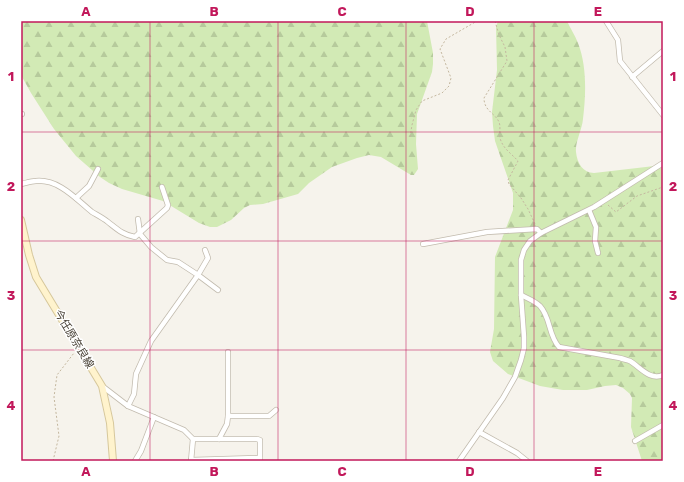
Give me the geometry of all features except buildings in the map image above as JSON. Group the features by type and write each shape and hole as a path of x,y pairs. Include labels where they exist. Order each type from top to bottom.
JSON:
{"main road":[{"name":"今任原奈良線","path":"21,220 36,277 102,386 110,423 113,461"}],"street":[{"path":"606,21 618,40 620,61 663,115"},
{"path":"632,76 663,51"},
{"path":"459,461 503,398 515,377 524,348 520,260 530,241 541,233 589,210 663,163"},
{"path":"76,198 89,186 98,169"},
{"path":"21,184 37,181 59,186 118,231 128,236 135,237 167,208 168,205 162,186"},
{"path":"589,210 596,227 595,241 598,252"},
{"path":"138,219 140,234 151,248 168,260 178,262 218,290"},
{"path":"423,244 487,232 537,229 541,233"},
{"path":"128,406 134,394 136,374 151,341 198,275 208,258 206,250"},
{"path":"521,295 540,306 547,319 554,342 559,347 620,358 629,361 651,376 658,377 663,375"},
{"path":"219,439 227,424 228,416 228,352"},
{"path":"102,386 128,406 184,430 193,438 260,440 260,460 191,460 193,438"},
{"path":"228,416 269,416 276,410"},
{"path":"135,461 141,451 154,417"},
{"path":"635,441 663,425"},
{"path":"479,432 517,453 527,461"}],"path":[{"path":"410,137 416,110 422,101 442,93 449,86 451,78 440,49 446,39 477,21"},
{"path":"496,21 499,35 505,47 507,61 484,98 484,102 499,122 500,137 504,148 518,161 516,168 508,180 509,184 528,209 537,229"},
{"path":"603,200 616,212 637,196 663,187"},
{"path":"53,461 59,436 54,396 57,375 79,347"}],"green space":[{"path":"21,21 427,21 433,53 433,64 432,72 417,114 416,144 418,169 414,175 411,175 381,157 369,155 332,167 309,183 298,194 263,204 250,205 244,208 231,220 217,227 210,227 199,223 163,201 122,189 109,183 76,156 54,129 21,75"},
{"path":"498,21 567,21 578,43 584,71 584,110 576,148 581,167 590,173 594,173 663,165 663,461 642,461 631,427 632,398 623,388 616,385 587,390 563,390 540,386 508,374 493,361 490,352 494,329 495,257 513,210 513,193 495,141 493,126 492,112 497,70 496,27"}]}
